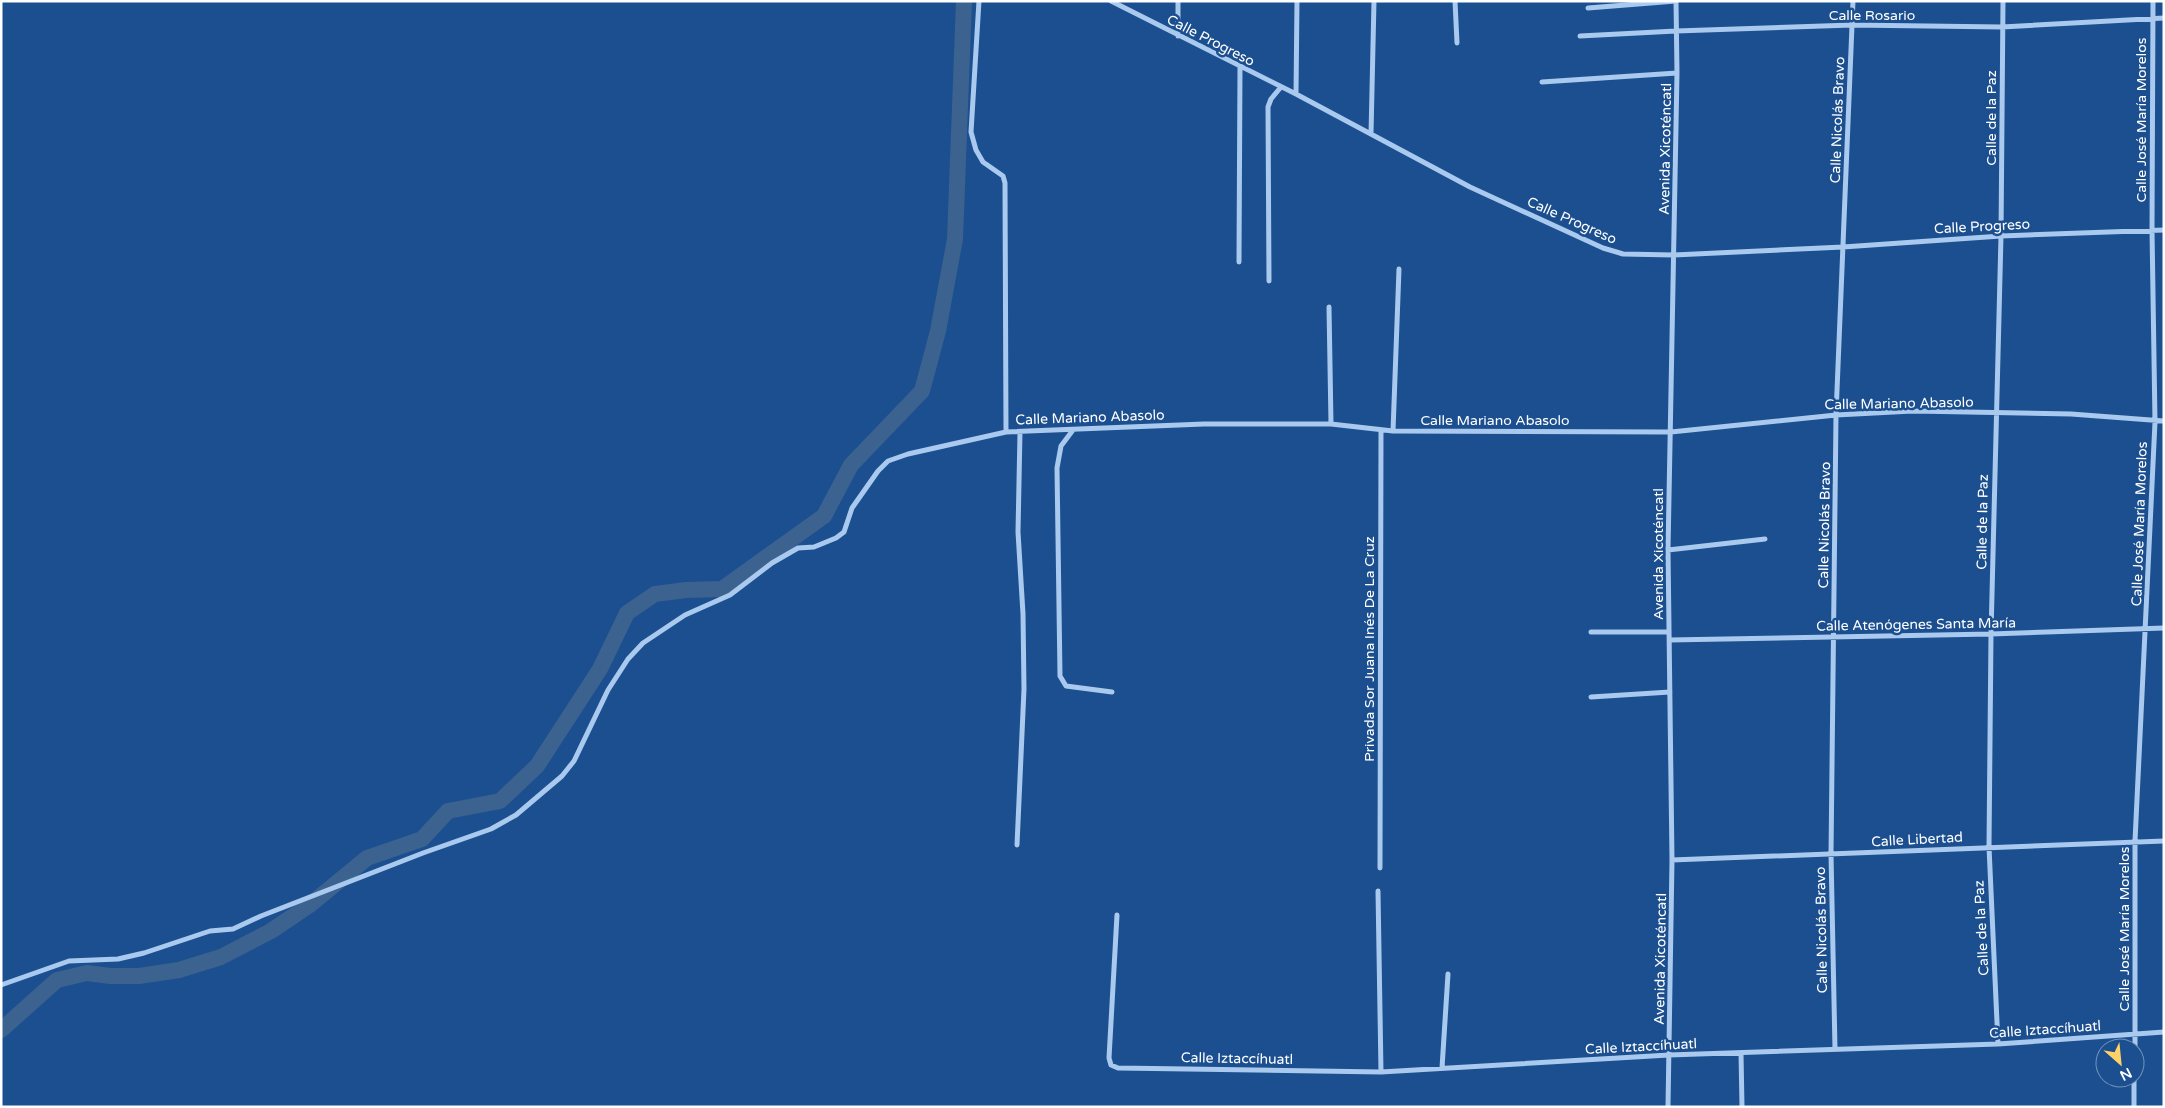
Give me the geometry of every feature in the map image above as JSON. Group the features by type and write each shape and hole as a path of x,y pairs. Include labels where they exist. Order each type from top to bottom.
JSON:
{"street":[{"path":"978,1 971,132 976,150 983,162 1003,176 1005,183 1006,432"},
{"name":"Calle Progreso","path":"1111,1 1296,94 1470,187 1603,248 1623,254 1674,255 1843,247 2001,236 2164,230"},
{"path":"1178,1 1178,36"},
{"path":"1296,94 1297,1"},
{"path":"1371,134 1374,1"},
{"path":"1455,1 1457,43"},
{"path":"1588,8 1676,1"},
{"name":"Avenida Xicoténcatl","path":"1668,1107 1672,860 1668,550 1677,73 1676,1"},
{"name":"Calle Nicolás Bravo","path":"1835,1049 1831,854 1836,414 1853,1"},
{"name":"Calle de la Paz","path":"1998,1044 1989,847 1991,634 2001,236 2003,1"},
{"name":"Calle José María Morelos","path":"2135,1038 2135,841 2155,422 2152,230 2153,1"},
{"name":"Calle Rosario","path":"1580,36 1852,26 2002,27 2164,18"},
{"path":"1239,262 1240,67"},
{"path":"1542,82 1677,73"},
{"path":"1268,281 1268,107 1280,86"},
{"path":"1393,431 1399,268"},
{"path":"1329,307 1331,424"},
{"name":"Calle Mariano Abasolo","path":"1,985 69,961 118,959 144,953 210,930 233,929 423,853 491,829 516,815 562,776 574,761 608,690 628,659 643,643 685,615 730,595 772,563 798,548 814,547 836,538 844,532 852,508 878,471 888,461 908,454 1006,432 1204,424 1331,424 1393,431 1670,432 1836,414 1913,411 2072,414 2155,422 2164,421"},
{"path":"1073,430 1060,446 1057,468 1060,676 1066,686 1112,692"},
{"name":"Privada Sor Juana Inés De La Cruz","path":"1380,868 1381,430"},
{"path":"1017,845 1024,689 1023,614 1018,532 1020,432"},
{"path":"1668,550 1765,539"},
{"name":"Calle Atenógenes Santa María","path":"1669,640 1991,634 2164,628"},
{"path":"1591,632 1669,632"},
{"path":"1591,697 1670,692"},
{"name":"Calle Libertad","path":"1672,860 2164,841"},
{"path":"1378,891 1382,1072"},
{"name":"Calle Iztaccíhuatl","path":"1117,915 1109,1058 1111,1065 1118,1068 1382,1072 1670,1055 1998,1044 2164,1032"},
{"path":"1442,1068 1448,974"},
{"path":"1741,1053 1742,1107"},
{"path":"2134,1088 2134,1107"}],"waterway":[{"path":"1,1030 57,980 87,973 110,976 139,976 179,970 221,957 271,931 311,904 367,858 422,839 448,811 500,801 537,766 600,669 627,613 655,594 686,590 722,589 824,516 851,465 922,391 938,331 955,239 964,1"}]}
